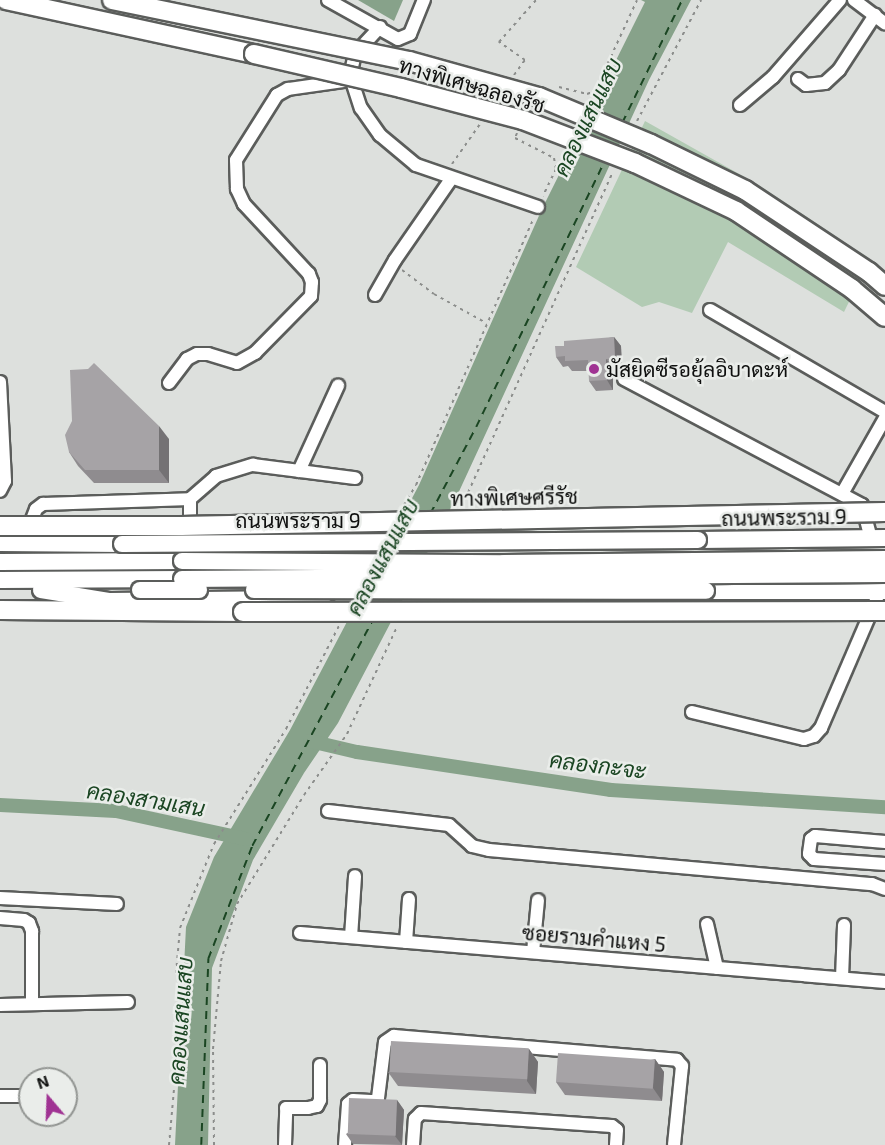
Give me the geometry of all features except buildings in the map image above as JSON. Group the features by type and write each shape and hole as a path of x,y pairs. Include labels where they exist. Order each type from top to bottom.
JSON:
{"highway":[{"name":"ทางพิเศษฉลองรัช","path":"6,0 401,88 523,120 635,163 736,211 852,289 885,317"},
{"name":"ทางพิเศษฉลองรัช","path":"112,0 409,61 539,97 651,144 745,190 869,272 885,286"},
{"name":"ทางพิเศษศรีรัช","path":"0,526 193,526 885,512"},
{"path":"0,610 885,611"}],"main road":[{"path":"41,590 110,601 317,599 339,586 344,570 342,549 334,534 320,528 104,529 44,543"},
{"name":"ถนนพระราม 9","path":"0,543 878,538"},
{"name":"ถนนพระราม 9","path":"0,562 504,563 885,559"},
{"path":"0,580 885,574"},
{"path":"0,591 883,591"}],"street":[{"path":"328,0 399,39 408,36 424,0"},
{"path":"740,105 773,77 840,0"},
{"path":"798,79 806,85 825,83 880,19 854,0"},
{"path":"380,27 355,54 351,65 351,80 361,108 385,140 416,165 451,179 538,207"},
{"path":"169,382 187,359 197,354 208,354 226,362 237,363 255,353 311,297 312,282 309,274 244,204 236,183 236,160 277,94 288,89 351,80"},
{"path":"375,295 393,263 451,179"},
{"path":"710,310 885,412"},
{"path":"624,379 843,492 862,505 878,538"},
{"path":"0,382 5,481 0,490"},
{"path":"299,471 338,386"},
{"path":"843,492 885,418"},
{"path":"190,527 190,499 201,486 216,476 253,465 355,478"},
{"path":"24,542 36,509 43,504 190,499"},
{"path":"692,712 804,739 814,736 821,728 883,591"},
{"path":"328,811 449,825 472,846 489,850 872,884 885,889"},
{"path":"885,842 815,836 811,839 809,854 814,859 885,864"},
{"path":"351,937 355,876"},
{"path":"0,898 117,904"},
{"path":"406,942 409,899"},
{"path":"533,952 538,900"},
{"path":"0,918 24,920 29,923 32,931 32,1004"},
{"path":"707,924 717,968"},
{"path":"842,978 844,925"},
{"name":"ซอยรามคำแหง 5","path":"300,933 885,982"},
{"path":"0,1005 128,1002"},
{"path":"345,1145 348,1104 353,1100 375,1101 378,1098 385,1042 394,1036 680,1062 674,1145"},
{"path":"285,1145 286,1108 317,1106 320,1100 320,1065"},
{"path":"0,1096 18,1096"},
{"path":"413,1145 415,1119 422,1113 612,1126 617,1130 616,1145"}],"path":[{"path":"595,91 637,0"},
{"path":"633,128 701,0"},
{"path":"403,506 416,484 556,169"},
{"path":"461,507 477,477 615,169"},
{"path":"393,263 434,294 488,324"},
{"path":"214,1145 213,1048 221,961 237,904 304,795 347,734 401,621"},
{"path":"169,1145 180,1022 180,977 176,973 180,928 214,844 286,729 341,622"}],"shaded area":[{"path":"645,121 757,184 870,259 844,312 728,242 692,313 659,302 642,307 576,267"}],"water":[{"path":"358,0 403,0 394,21"},
{"name":"คลองแสนแสบ","path":"641,0 691,0 649,80 456,498 338,723 304,773 253,860 212,968 208,1145 175,1145 186,927 214,857 290,730 419,485 542,209 645,2"}],"waterway":[{"name":"คลองกะจะ","path":"310,741 357,752 611,790 885,807"},
{"name":"คลองสามเสน","path":"0,805 116,811 246,839"}],"ferry route":[{"path":"622,123 682,0"},
{"path":"430,514 476,427 605,160"},
{"path":"201,1145 208,959 252,846 372,621"}],"place":[{"name":"มัสยิดซีรอยุ้ลอิบาดะห์","path":"594,369"}]}
